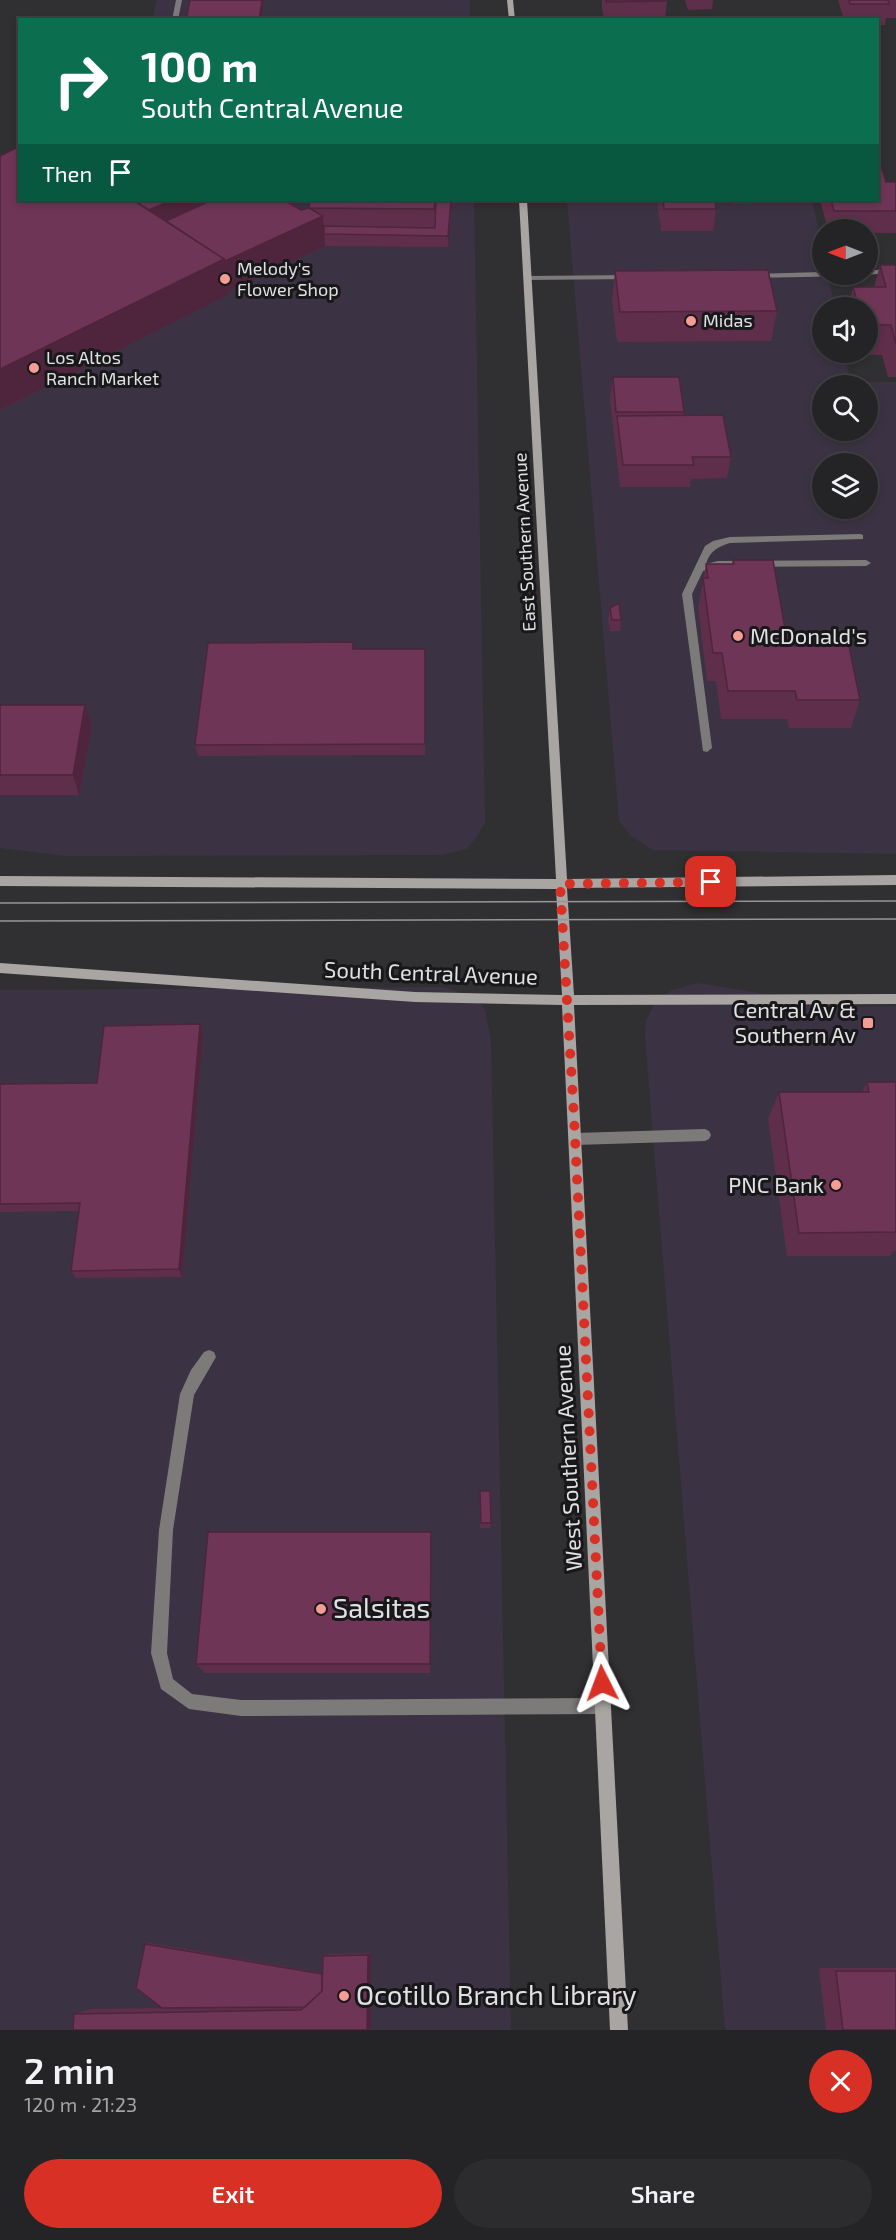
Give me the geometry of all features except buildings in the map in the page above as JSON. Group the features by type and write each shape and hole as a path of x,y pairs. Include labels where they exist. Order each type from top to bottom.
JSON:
{"main road":[{"path":"510,0 512,18"},
{"name":"East Southern Avenue","path":"523,201 560,884"},
{"path":"0,881 560,884 896,880"},
{"name":"West Southern Avenue","path":"560,884 568,1000 619,2030"},
{"name":"South Central Avenue","path":"0,968 416,997 568,1000 896,999"}],"street":[{"path":"175,18 179,0"},
{"path":"878,272 896,270"},
{"path":"740,276 812,275"},
{"path":"527,278 637,277"},
{"path":"707,748 687,594 711,544 730,540 860,537"},
{"path":"699,570 718,564 866,563"},
{"path":"575,1139 705,1135"},
{"path":"209,1357 187,1394 166,1530 159,1653 166,1684 189,1701 241,1708 603,1706"}],"shaded area":[{"path":"157,0 470,0 470,18 152,18"},
{"path":"0,159 18,196 18,201 474,201 485,822 478,835 467,849 442,855 66,856 0,848"},
{"path":"567,201 812,201 816,219 812,219 812,285 830,285 833,297 812,297 812,363 846,363 849,375 812,375 812,441 878,441 878,382 896,382 896,854 653,850 631,836 619,821"},
{"path":"698,983 844,1007 896,1006 896,2030 725,2030 645,1037 646,1020 657,1000 672,990"},
{"path":"444,987 477,998 485,1010 491,1040 511,2030 0,2030 0,990"}],"tram line":[{"path":"0,903 896,901"},
{"path":"0,921 896,919"}],"place":[{"name":"Melody's Flower Shop","path":"225,279"},
{"name":"Midas","path":"691,321"},
{"name":"Los Altos Ranch Market","path":"34,368"},
{"name":"McDonald's","path":"738,636"},
{"name":"Central Av & Southern Av","path":"868,1023"},
{"name":"PNC Bank","path":"836,1185"},
{"name":"Salsitas","path":"321,1609"},
{"name":"Ocotillo Branch Library","path":"344,1996"}],"route":[{"path":"602,1683 568,1000 560,884 711,882"}]}
